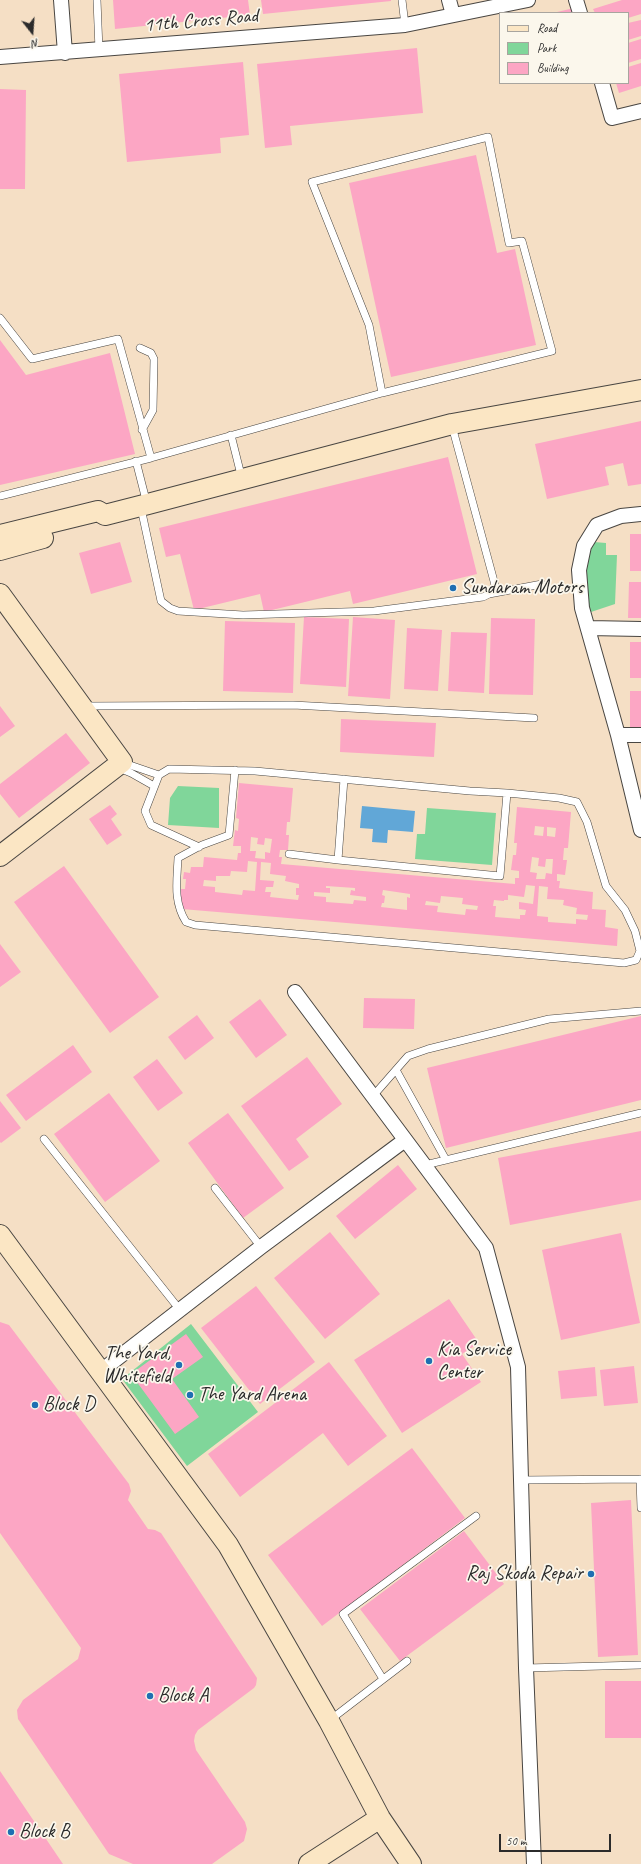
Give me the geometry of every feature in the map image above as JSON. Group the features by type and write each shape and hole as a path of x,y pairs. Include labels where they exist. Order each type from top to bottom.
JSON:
{"street":[{"path":"61,0 65,53"},
{"path":"449,0 453,15"},
{"name":"11th Cross Road","path":"0,57 405,25 528,0"},
{"path":"576,0 580,12"},
{"path":"602,84 612,118 641,111"},
{"path":"0,550 100,523 105,515 452,424 641,390"},
{"path":"0,535 98,511 105,515"},
{"path":"641,514 621,516 597,525 584,546 579,570 582,608 589,628 618,735 641,830"},
{"path":"0,594 82,706 119,764 0,856"},
{"path":"589,628 641,629"},
{"path":"618,735 641,735"},
{"path":"295,992 486,1248 518,1367 526,1668 534,1864"},
{"path":"101,1371 261,1247 405,1140"},
{"path":"0,1234 228,1545 329,1720 380,1818 411,1864"},
{"path":"309,1864 380,1818"}],"lane":[{"path":"97,0 99,50"},
{"path":"402,0 405,25"},
{"path":"0,496 151,458 382,393 552,351 522,241 509,243 488,137 312,182 369,325 382,393"},
{"path":"0,318 32,359 118,339 151,458"},
{"path":"140,348 151,353 154,360 153,410 142,430"},
{"path":"452,424 460,449 495,585 489,594"},
{"path":"231,435 242,479"},
{"path":"136,461 161,601 170,608 178,611 243,615 374,611 483,597 489,594 542,584"},
{"path":"82,706 293,705 534,718"},
{"path":"119,764 159,775"},
{"path":"119,764 131,773 154,786"},
{"path":"199,847 151,825 145,810 159,775 169,769 235,770 470,791 506,792 559,798 577,802 587,822 606,886 625,910 635,931 640,951 636,960 624,963 195,925 186,922 180,912 176,895 178,858 199,847 229,835 235,770"},
{"path":"338,860 344,779"},
{"path":"289,854 500,876 506,792"},
{"path":"372,1096 408,1056 549,1019 641,1011"},
{"path":"396,1070 446,1160"},
{"path":"425,1165 641,1113"},
{"path":"44,1139 180,1310"},
{"path":"215,1188 261,1247"},
{"path":"521,1480 640,1479 641,1508"},
{"path":"383,1679 343,1614 476,1516"},
{"path":"329,1720 407,1661"},
{"path":"526,1668 641,1665"}],"green space":[{"path":"594,542 606,543 606,555 617,555 615,604 588,613 583,586 589,550"},
{"path":"178,786 219,788 219,828 168,825 170,798"},
{"path":"427,808 496,813 492,865 415,859 417,834 425,834"},
{"name":"The Yard Arena","path":"191,1324 258,1412 187,1466 122,1379"}],"water":[{"path":"362,806 415,811 413,832 388,830 387,843 372,842 373,829 360,828"}],"building":[{"path":"113,0 248,0 250,15 115,29"},
{"path":"261,0 391,0 391,1 263,14"},
{"path":"622,0 641,0 641,14 629,18 629,12 594,12 593,9"},
{"path":"574,8 575,12 557,12"},
{"path":"641,20 641,36 629,40 629,23"},
{"path":"641,39 641,59 629,63 629,43"},
{"path":"417,48 423,113 290,126 292,145 265,148 257,64"},
{"path":"243,62 249,135 220,138 221,153 127,162 119,74"},
{"path":"641,63 641,86 619,93 616,84 629,84 629,67"},
{"path":"0,89 26,90 25,189 0,189"},
{"path":"476,155 497,253 515,249 536,345 391,377 349,183"},
{"path":"0,340 26,375 110,353 135,454 0,485"},
{"path":"641,421 641,484 628,486 623,463 605,467 609,485 547,499 535,444"},
{"path":"448,457 477,574 353,604 350,591 264,612 260,594 194,610 180,554 166,557 159,528"},
{"path":"630,534 641,534 641,571 630,571"},
{"path":"120,542 132,582 91,594 79,553"},
{"path":"629,582 641,582 641,618 628,618"},
{"path":"304,617 349,619 346,687 300,684"},
{"path":"353,617 395,620 390,699 348,696"},
{"path":"491,618 535,619 533,695 489,694"},
{"path":"225,621 295,623 293,693 223,691"},
{"path":"407,628 442,630 438,691 404,689"},
{"path":"451,632 487,633 484,693 448,691"},
{"path":"630,642 641,642 641,678 630,678"},
{"path":"630,691 641,691 641,728 630,728"},
{"path":"0,706 15,726 0,737"},
{"path":"341,719 436,723 434,757 340,752"},
{"path":"66,733 90,763 19,818 0,794 0,784"},
{"path":"239,783 293,788 290,822 287,822 286,835 289,835 288,850 280,850 279,857 282,857 281,864 515,884 515,878 519,878 519,871 511,870 513,855 516,855 517,843 514,843 517,807 571,812 568,848 564,848 563,860 567,860 565,875 557,874 557,881 560,881 559,888 593,892 592,909 606,910 605,927 618,929 617,946 182,909 182,904 180,903 181,889 185,889 186,879 183,879 184,872 190,873 191,867 203,867 204,857 237,860 238,853 241,853 241,846 233,846 235,830 238,831 239,819 236,818","holes":["535,826 544,827 543,836 534,835","547,827 556,828 555,837 547,836","251,837 258,838 257,844 264,845 265,838 272,839 270,853 265,852 265,859 255,858 256,851 250,851","532,857 539,858 538,866 545,867 546,859 553,859 552,874 546,873 545,879 536,879 537,873 530,872","248,861 257,862 255,891 243,890 242,895 215,892 215,887 203,886 204,880 216,881 216,876 230,876 231,871 247,872","261,862 271,863 270,874 286,876 285,881 299,884 299,888 296,888 296,895 299,895 298,900 270,897 271,892 265,892 266,887 273,887 274,881 260,880","526,885 535,886 533,904 519,902 519,909 526,910 525,915 520,915 520,919 495,917 496,906 493,906 494,900 508,900 508,895 524,897","326,886 355,888 355,891 351,890 350,895 366,897 366,901 354,900 353,904 326,902 326,897 314,896 314,892 330,893 330,888 326,888","539,886 548,887 547,899 564,900 563,905 577,908 576,914 588,915 587,920 576,919 576,924 548,922 548,917 537,916","383,890 410,894 410,898 407,897 407,910 381,907 382,903 384,903 385,896 382,895","441,896 463,898 462,904 478,906 477,910 466,909 465,915 437,912 438,906 425,905 426,901 440,903"]},
{"path":"110,805 117,814 111,819 122,835 107,845 89,819"},
{"path":"64,866 159,997 110,1033 14,902"},
{"path":"0,944 21,972 0,987"},
{"path":"364,998 415,999 414,1029 363,1028"},
{"path":"260,999 287,1035 256,1058 229,1022"},
{"path":"197,1015 214,1038 185,1060 168,1037"},
{"path":"641,1016 641,1100 446,1148 427,1068"},
{"path":"73,1045 92,1072 26,1121 6,1095"},
{"path":"307,1057 342,1104 296,1139 309,1157 289,1171 241,1106"},
{"path":"157,1059 183,1093 158,1111 133,1077"},
{"path":"109,1093 160,1161 105,1202 54,1134"},
{"path":"0,1101 21,1128 1,1143 0,1142"},
{"path":"228,1113 284,1188 243,1218 188,1143"},
{"path":"641,1131 641,1200 510,1225 498,1158"},
{"path":"398,1165 417,1189 355,1239 336,1216"},
{"path":"330,1232 380,1294 325,1339 274,1278"},
{"path":"621,1233 640,1323 561,1340 542,1250"},
{"path":"256,1286 315,1362 260,1404 201,1328"},
{"path":"449,1299 479,1343 462,1354 481,1382 402,1433 354,1360"},
{"name":"Block A","path":"0,1322 9,1325 129,1484 131,1491 128,1500 148,1529 161,1533 257,1678 254,1688 198,1730 195,1735 194,1741 196,1750 245,1822 247,1829 244,1841 212,1864 133,1864 109,1854 18,1719 17,1710 23,1700 78,1659 81,1648 0,1533"},
{"path":"186,1334 203,1357 172,1379 199,1417 175,1434 131,1374"},
{"path":"329,1362 387,1436 348,1466 323,1433 240,1497 208,1454"},
{"path":"634,1366 638,1403 604,1406 600,1370"},
{"path":"595,1367 597,1396 561,1399 558,1371"},
{"path":"412,1448 465,1518 322,1626 268,1555"},
{"path":"631,1500 638,1655 598,1657 591,1503"},
{"path":"464,1531 504,1584 400,1661 360,1609"},
{"path":"605,1681 641,1681 641,1738 605,1738"},
{"path":"0,1771 63,1864 0,1864"}],"place":[{"name":"Sundaram Motors","path":"453,588"},
{"name":"Kia Service Center","path":"429,1361"},
{"name":"The Yard, Whitefield","path":"179,1365"},
{"name":"The Yard Arena","path":"190,1395"},
{"name":"Block D","path":"35,1405"},
{"name":"Raj Skoda Repair","path":"591,1574"},
{"name":"Block A","path":"150,1696"},
{"name":"Block B","path":"11,1832"}]}
